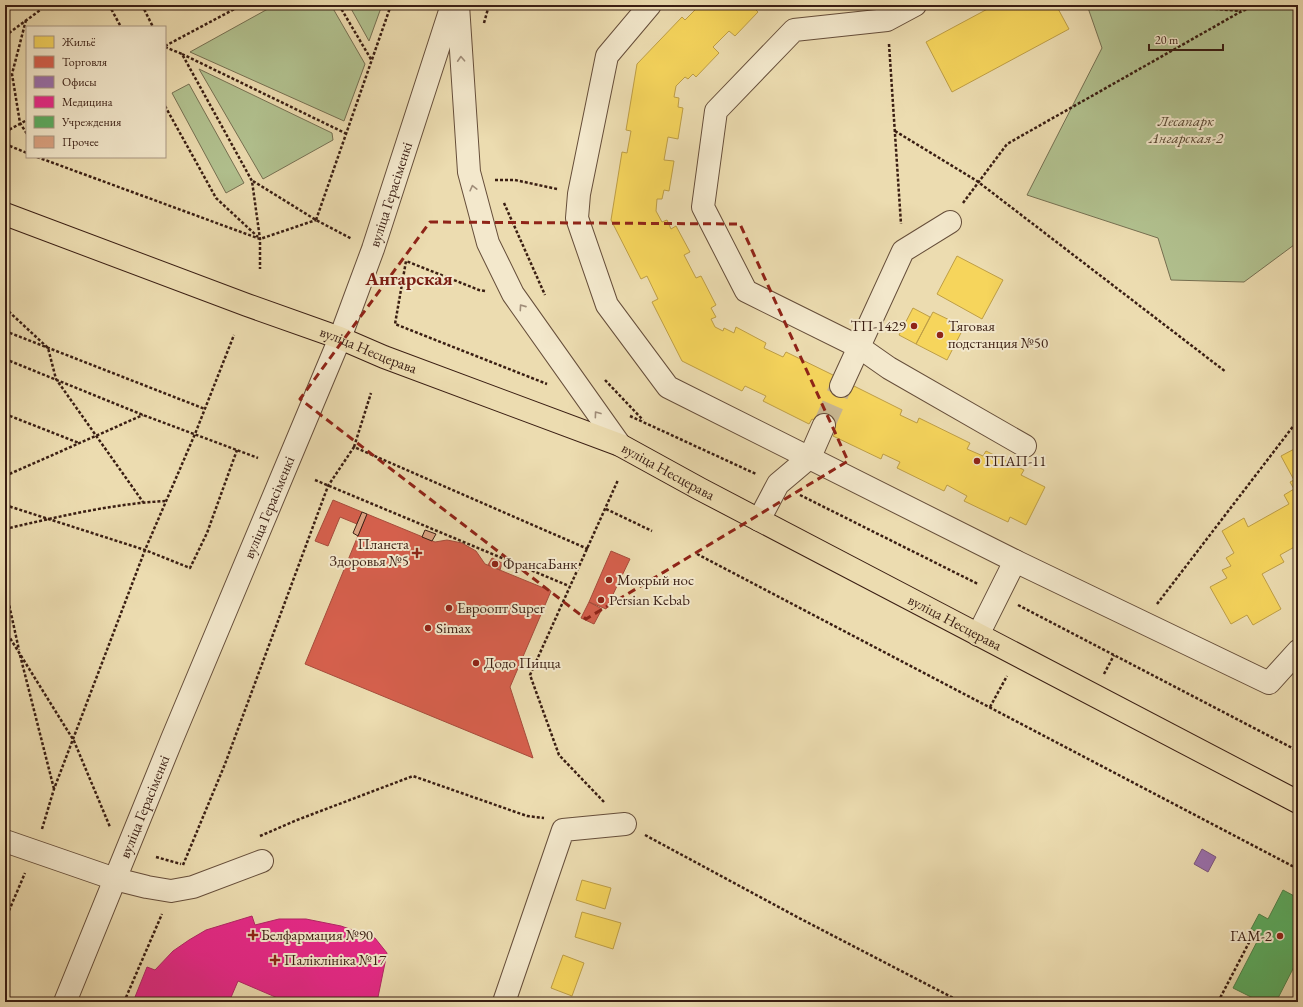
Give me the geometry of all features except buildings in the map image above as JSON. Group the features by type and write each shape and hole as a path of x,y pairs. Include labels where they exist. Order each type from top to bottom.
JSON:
{"main road":[{"name":"вуліца Несцерава","path":"5,214 247,305 340,338 384,357 620,445 759,520 1298,802"}],"street":[{"name":"вуліца Герасіменкі","path":"65,1002 172,739 340,338 373,249 452,5"},
{"path":"458,5 469,172 488,243 513,294 620,445"},
{"path":"650,5 606,56 579,194 577,218 607,306 668,387 1015,561 1269,683 1298,651"},
{"path":"915,5 887,20 794,30 716,111 703,208 746,291 859,347 889,368 1025,446"},
{"path":"842,386 903,251 950,222"},
{"path":"759,520 778,484 810,457 824,425"},
{"path":"978,635 997,594 1015,561"},
{"path":"504,1002 563,830 625,824"},
{"path":"5,841 115,879 171,891 193,887 262,861"}],"path":[{"path":"5,36 47,5"},
{"path":"109,5 120,26"},
{"path":"142,5 152,26"},
{"path":"166,45 242,5"},
{"path":"339,5 372,62"},
{"path":"316,220 391,5"},
{"path":"483,28 489,5"},
{"path":"1170,5 1242,11"},
{"path":"950,222 1006,144 1242,11 1258,5"},
{"path":"26,20 12,74 20,123 26,132"},
{"path":"887,20 903,251"},
{"path":"166,46 347,134"},
{"path":"182,54 252,181 260,239 260,270"},
{"path":"166,108 216,198 260,239"},
{"path":"5,132 26,120"},
{"path":"895,131 978,182 1226,372"},
{"path":"5,144 26,153"},
{"path":"42,158 260,239 316,220"},
{"path":"493,173 497,187"},
{"path":"494,180 515,180 579,194"},
{"path":"252,181 316,220 355,240"},
{"path":"503,201 547,300"},
{"path":"513,294 479,290 406,261 395,324 551,386"},
{"path":"5,308 48,348 56,380 143,502"},
{"path":"5,331 205,409"},
{"path":"5,920 34,852 54,789 74,741 145,550 195,434 234,335"},
{"path":"5,359 143,415 258,458"},
{"path":"602,377 645,422"},
{"path":"124,1002 171,891 184,865 225,764 328,486 354,448 371,393"},
{"path":"5,414 80,444"},
{"path":"624,414 645,422 778,484 997,594 1298,751"},
{"path":"5,476 143,415"},
{"path":"1143,622 1298,420"},
{"path":"354,448 588,549"},
{"path":"5,505 145,550 190,568 207,533 237,450"},
{"path":"315,480 569,586"},
{"path":"618,480 530,675 559,755 625,824 792,915 961,1002"},
{"path":"5,529 46,519 143,502 165,501"},
{"path":"606,509 652,531"},
{"path":"697,554 1298,868"},
{"path":"5,586 19,652 54,789"},
{"path":"5,630 74,741 110,828"},
{"path":"990,707 1018,656"},
{"path":"256,838 297,820 413,776 527,816 550,818"},
{"path":"156,857 184,865 190,863"},
{"path":"1218,1002 1255,931"}],"highlighted area":[{"path":"430,222 740,224 848,461 586,619 300,399"}],"green space":[{"path":"275,5 331,5 365,64 344,121 190,52"},
{"path":"349,5 382,5 369,41"},
{"name":"Лесапарк Ангарская-2","path":"1087,5 1298,5 1298,242 1244,282 1171,280 1158,238 1027,195 1102,48"},
{"path":"199,69 332,133 333,140 263,179"},
{"path":"189,84 244,183 226,193 172,93"}],"tunnel":[{"path":"824,425 841,386"}],"place":[{"name":"ТП-1429","path":"914,326"},
{"name":"Тяговая подстанция №50","path":"940,335"},
{"name":"ГПАП-11","path":"977,461"},
{"name":"Планета Здоровья №5","path":"417,553"},
{"name":"ФрансаБанк","path":"495,564"},
{"name":"Мокрый нос","path":"609,580"},
{"name":"Persian Kebab","path":"601,600"},
{"name":"Евроопт Super","path":"449,608"},
{"name":"Simax","path":"428,628"},
{"name":"Додо Пицца","path":"476,663"},
{"name":"Белфармация №90","path":"253,935"},
{"name":"ГАМ-2","path":"1280,936"},
{"name":"Паліклініка №17","path":"275,960"}],"district":[{"name":"Ангарская","path":"409,278"}]}
